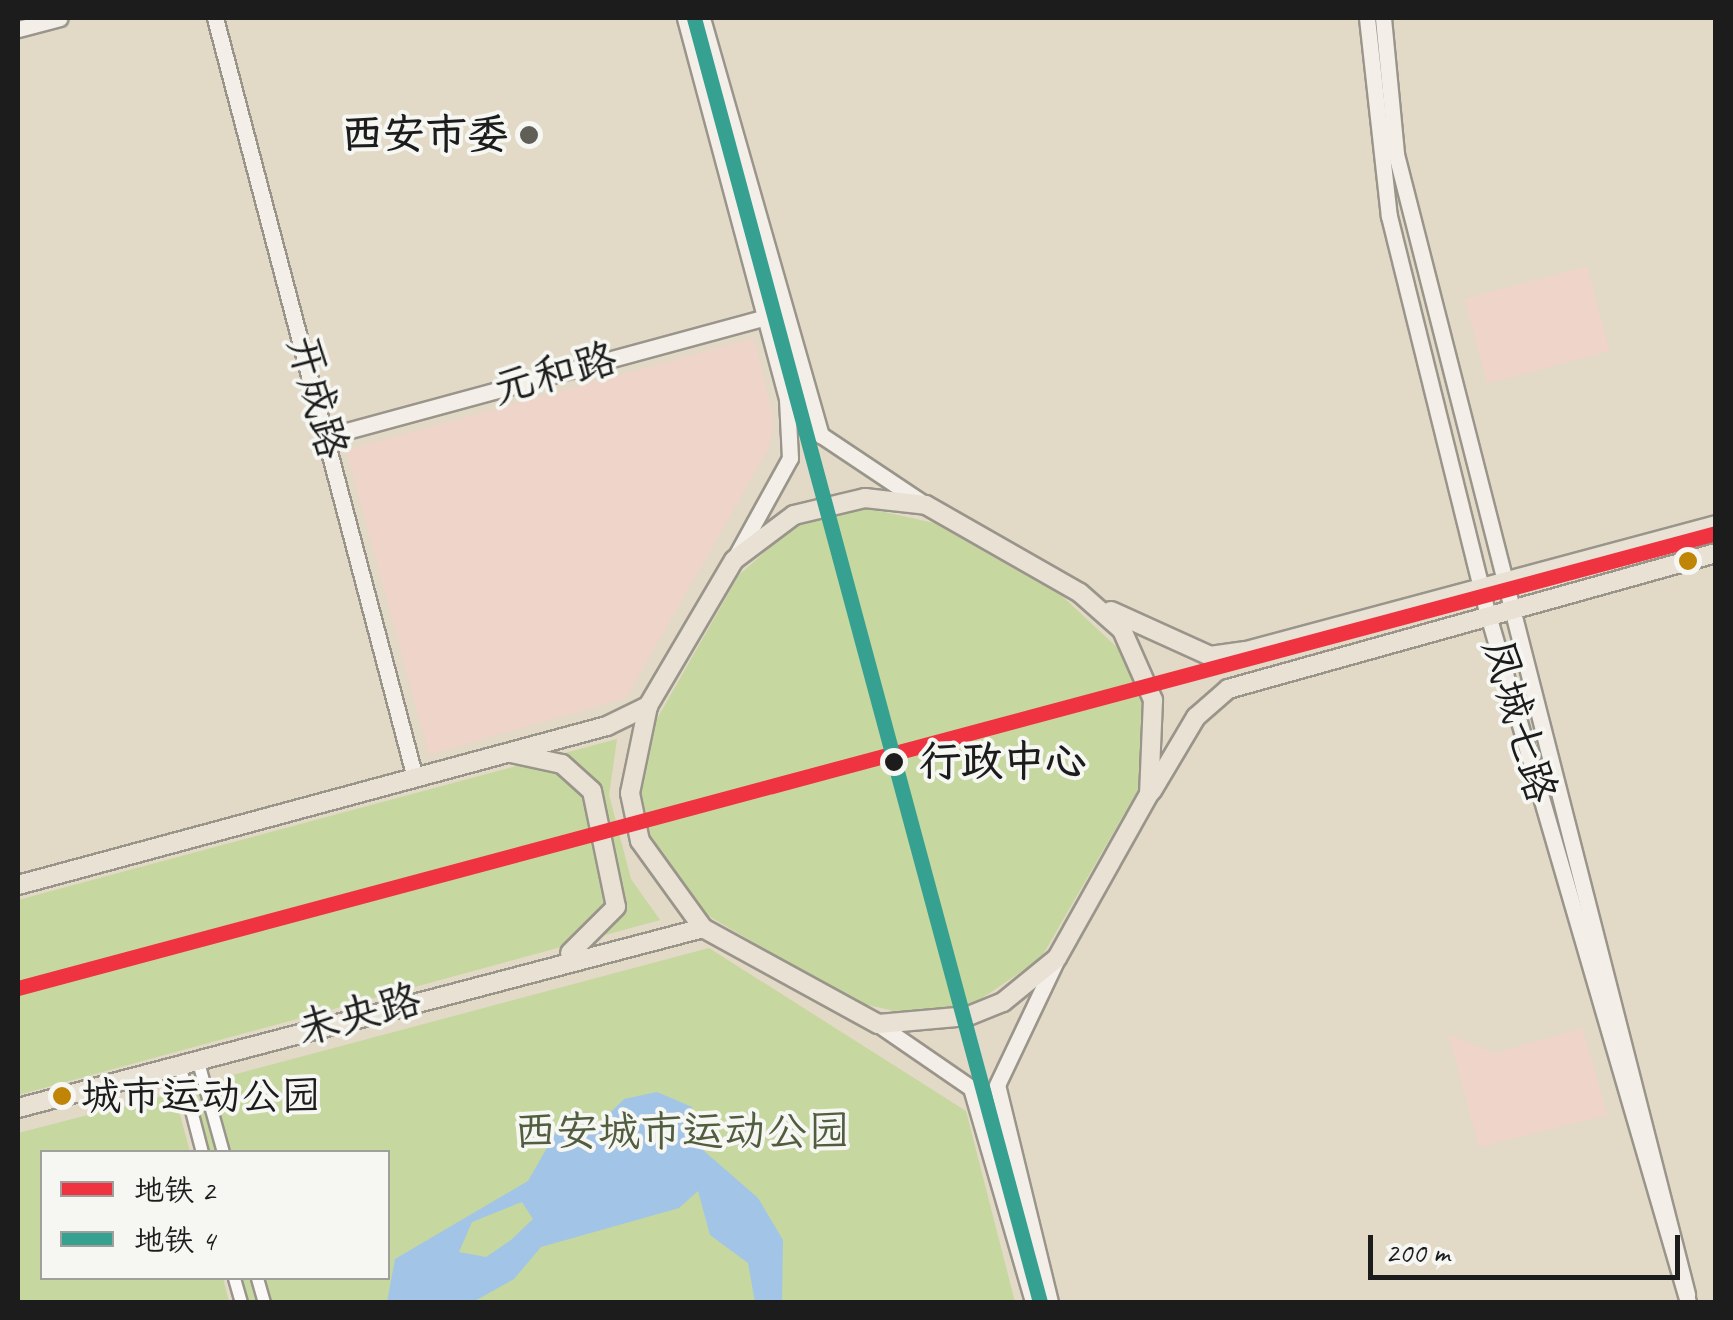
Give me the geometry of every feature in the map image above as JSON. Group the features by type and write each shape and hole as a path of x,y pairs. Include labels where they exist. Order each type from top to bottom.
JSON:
{"main road":[{"path":"1716,525 1482,591 1210,656 1165,642 926,505 865,498 794,514 734,560 648,706 630,793 640,841 702,928 878,1024 968,1016 1003,1002 1058,958 1196,717 1228,689 1716,554"},
{"path":"1080,593 1122,630 1142,665 1156,732 1149,794"},
{"path":"18,885 508,753 648,706"},
{"path":"508,753 580,774 616,884 616,908 598,934 557,961"},
{"name":"未央路","path":"18,1108 557,961 702,928"}],"street":[{"path":"18,29 60,18"},
{"name":"开成路","path":"215,18 328,436 414,778"},
{"path":"685,18 775,314 822,436 926,505"},
{"path":"702,18 775,314 790,458 734,560"},
{"name":"凤城七路","path":"1366,18 1389,216 1488,615 1687,1300"},
{"name":"凤城七路","path":"1382,18 1396,154 1518,607 1687,1300"},
{"name":"元和路","path":"328,436 775,314"},
{"path":"1050,1302 998,1085 1058,958"},
{"path":"878,1024 971,1088 1034,1302"},
{"path":"189,1063 202,1150"},
{"path":"189,1063 222,1150"},
{"path":"1669,1302 1687,1300"}],"shaded area":[{"path":"1587,266 1610,351 1487,384 1464,299"},
{"path":"754,338 774,419 769,448 626,698 429,755 346,450"},
{"path":"1582,1028 1608,1115 1479,1147 1448,1034 1494,1053"}],"green space":[{"path":"866,508 934,523 1062,596 1122,652 1147,716 1139,788 1041,958 969,1007 912,1015 855,1002 695,908 646,834 640,778 650,731 739,575 794,526"},
{"path":"617,739 609,795 631,879 660,920 18,1095 18,900"},
{"name":"西安城市运动公园","path":"709,948 966,1111 1015,1302 236,1302 230,1280 390,1280 390,1150 196,1150 180,1089"},
{"path":"174,1093 189,1150 40,1150 40,1280 224,1280 229,1302 18,1302 18,1133"}],"water":[{"path":"657,1092 692,1107 704,1151 758,1198 783,1240 782,1302 755,1302 748,1263 710,1235 698,1191 679,1208 541,1247 514,1279 473,1302 387,1302 395,1259 528,1181 556,1132 597,1126 624,1099","holes":["522,1202 533,1219 486,1257 459,1252 472,1222"]}],"metro line":[{"name":"4","path":"694,18 1040,1302"},
{"name":"2","path":"18,988 1716,533"}],"place":[{"name":"西安市委","path":"529,135"},
{"name":"行政中心","path":"894,762"},
{"name":"城市运动公园","path":"62,1096"}]}
